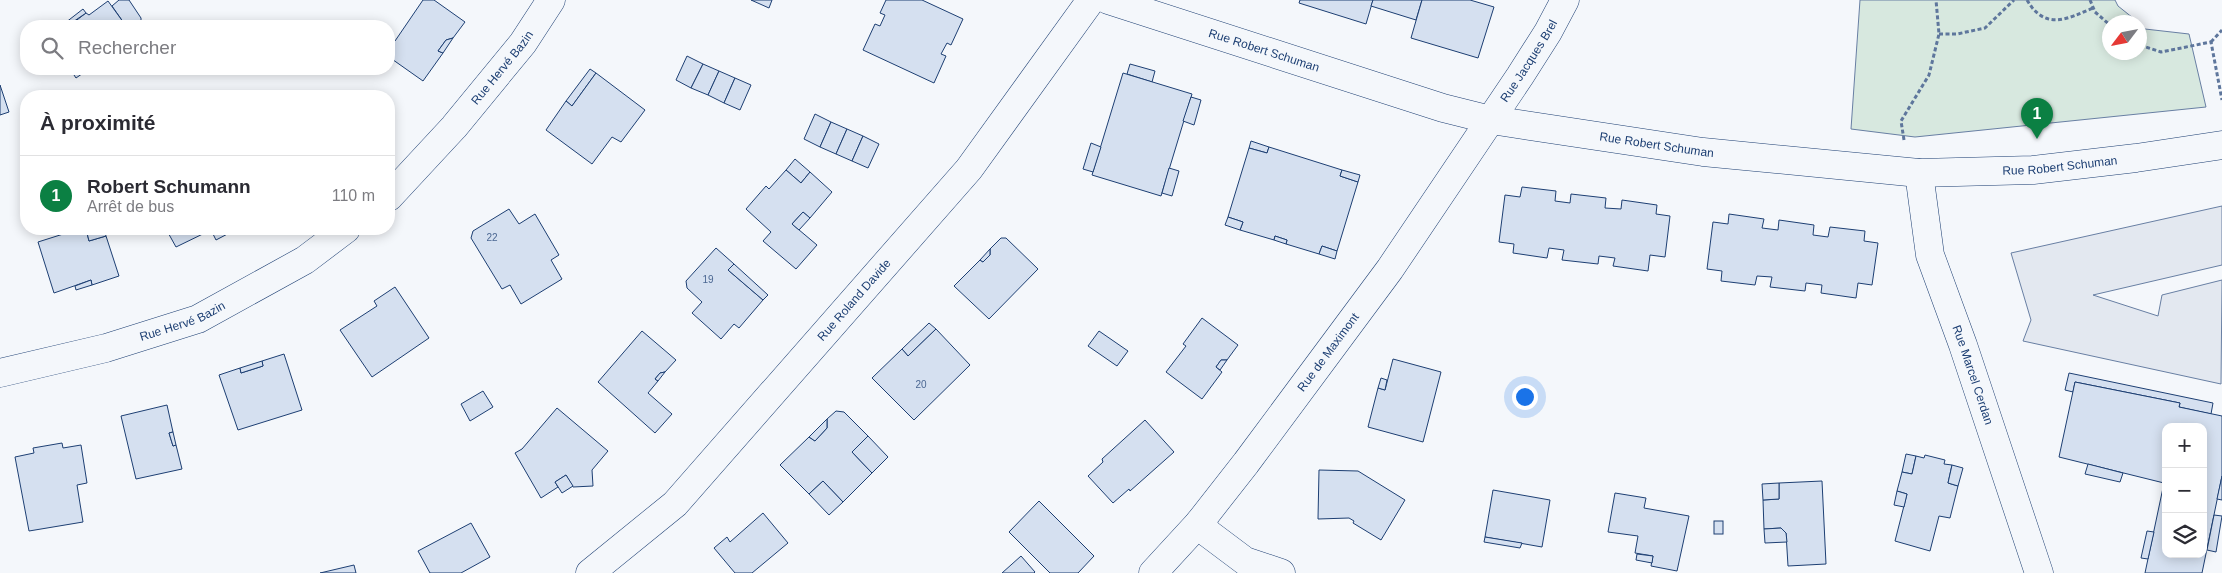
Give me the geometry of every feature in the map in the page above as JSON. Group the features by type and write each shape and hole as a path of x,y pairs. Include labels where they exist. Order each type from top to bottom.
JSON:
{"street":[{"name":"Rue Hervé Bazin","path":"395,190 466,112 523,43 551,0"},
{"name":"Rue Roland Davide","path":"590,573 675,504 950,191 969,169 1091,0"},
{"name":"Rue Robert Schuman","path":"1108,0 1443,108 1491,120 1703,152 1914,173 2033,170 2136,158 2222,145"},
{"name":"Rue Jacques Brel","path":"1491,120 1548,32 1566,0"},
{"name":"Rue de Maximont","path":"1153,573 1199,523 1246,463 1390,269 1491,120"},
{"name":"Rue Marcel Cerdan","path":"1914,173 1930,255 1963,345 2039,573"},
{"name":"Rue Hervé Bazin","path":"0,373 106,348 198,319 305,260 338,235"},
{"path":"1199,523 1209,534 1245,561 1281,573"}],"path":[{"path":"1914,173 1901,121 1928,75 1939,34 1936,0"},
{"path":"1939,34 1957,34 1985,28 2014,0"},
{"path":"2027,0 2032,9 2045,18 2060,21 2093,8"},
{"path":"2090,0 2095,12 2102,18"},
{"path":"2147,47 2161,52 2211,42 2222,30"},
{"path":"2211,42 2222,100"}],"shaded area":[{"path":"1860,0 2115,0 2118,6 2129,15 2102,15 2102,60 2147,60 2147,29 2189,34 2206,107 1915,137 1851,129"},
{"path":"2222,206 2222,265 2093,295 2158,316 2162,295 2222,280 2221,384 2023,341 2031,320 2011,253"}],"building":[{"path":"119,0 129,0 141,20 122,20 112,6"},
{"path":"423,0 434,0 465,22 453,38 446,40 438,51 443,53 423,81 395,61 395,41"},
{"path":"751,0 772,0 769,8"},
{"path":"886,0 922,0 963,19 951,45 947,43 941,54 946,56 934,83 863,50 875,24 880,26 885,15 880,13"},
{"path":"1300,0 1373,0 1366,24 1299,3"},
{"path":"1373,0 1422,0 1416,20 1371,6"},
{"path":"1422,0 1470,0 1494,7 1478,58 1411,38"},
{"path":"108,1 122,20 77,20 86,13 89,15"},
{"path":"83,9 86,13 76,20 69,20"},
{"path":"453,38 443,53 438,51 446,40"},
{"path":"687,56 703,64 691,88 676,80"},
{"path":"703,64 719,71 708,95 691,88"},
{"path":"1130,64 1155,71 1152,82 1127,74"},
{"path":"590,69 596,73 572,106 566,101"},
{"path":"719,71 735,78 724,103 708,95"},
{"path":"596,73 645,110 621,142 612,137 592,164 546,130 566,101 572,106"},
{"path":"1123,73 1192,94 1161,196 1092,175"},
{"path":"735,78 751,85 740,110 724,103"},
{"path":"0,85 9,112 0,115"},
{"path":"1191,97 1201,100 1194,125 1183,121"},
{"path":"815,114 831,122 820,147 804,139"},
{"path":"831,122 847,129 836,154 820,147"},
{"path":"847,129 863,136 852,161 836,154"},
{"path":"863,136 879,144 868,168 852,161"},
{"path":"1251,141 1269,147 1267,153 1249,148"},
{"path":"1091,143 1101,147 1093,172 1083,169"},
{"path":"1269,147 1342,170 1340,176 1358,182 1337,251 1322,246 1319,254 1286,244 1287,240 1275,236 1274,240 1240,230 1243,222 1228,217 1249,148 1267,153"},
{"path":"795,159 810,172 801,183 786,170"},
{"path":"1169,168 1179,171 1172,196 1162,193"},
{"path":"786,170 801,183 810,172 832,192 810,218 803,212 792,224 817,245 796,269 763,241 771,232 746,209 766,186 769,189"},
{"path":"1342,170 1360,175 1358,182 1340,176"},
{"path":"1522,187 1556,191 1555,201 1570,203 1571,194 1606,198 1605,208 1621,209 1622,200 1657,205 1656,214 1670,216 1665,257 1650,255 1648,271 1613,266 1615,258 1599,256 1598,264 1562,260 1564,250 1549,248 1547,258 1513,253 1514,244 1499,242 1505,195 1520,197"},
{"path":"509,209 519,224 535,214 559,255 551,260 562,279 521,304 510,285 502,289 471,238 473,231"},
{"path":"803,212 810,218 799,230 792,224"},
{"path":"1729,214 1764,219 1762,228 1778,230 1779,220 1814,225 1813,235 1828,237 1830,227 1865,231 1864,241 1878,243 1872,285 1858,283 1856,298 1821,293 1822,285 1806,283 1805,291 1770,287 1772,277 1757,276 1755,285 1721,281 1722,271 1707,269 1713,222 1728,224"},
{"path":"1228,217 1243,222 1240,230 1225,225"},
{"path":"60,235 88,235 89,241 106,236 119,276 92,285 91,280 54,293 38,242"},
{"path":"88,235 106,235 106,236 89,241"},
{"path":"169,235 201,235 176,247"},
{"path":"214,235 226,235 216,240"},
{"path":"1275,236 1287,240 1286,244 1274,240"},
{"path":"1001,238 1006,238 1038,269 989,319 954,286 980,260 983,262 990,255 990,249"},
{"path":"1322,246 1337,251 1335,259 1319,254"},
{"path":"716,248 734,264 728,270 763,300 739,328 734,324 721,339 692,313 702,302 687,288 686,281"},
{"path":"990,249 990,255 983,262 980,260"},
{"path":"734,264 768,295 763,300 728,270"},
{"path":"91,280 92,285 76,290 75,286"},
{"path":"395,287 429,338 372,377 340,330 377,306 374,301"},
{"path":"1202,318 1238,345 1227,360 1221,360 1216,367 1222,372 1202,399 1166,372 1186,346 1183,344"},
{"path":"929,323 936,329 908,356 902,349"},
{"path":"936,329 970,365 914,420 872,378 902,349 908,356"},
{"path":"642,331 676,360 665,372 660,373 655,379 658,381 648,393 672,414 655,433 598,382"},
{"path":"1099,331 1128,351 1117,366 1088,346"},
{"path":"284,354 302,410 238,430 219,375 240,368 241,373 263,366 262,361"},
{"path":"1393,359 1441,372 1423,442 1368,427 1378,388 1385,390"},
{"path":"1221,360 1227,360 1220,370 1216,367"},
{"path":"262,361 263,366 241,373 240,368"},
{"path":"665,372 658,381 655,379 660,373"},
{"path":"2069,373 2213,403 2211,414 2179,407 2180,403 2075,382 2073,392 2065,390"},
{"path":"1381,378 1387,380 1385,390 1378,388"},
{"path":"2075,382 2180,403 2179,407 2222,416 2222,476 2207,549 2207,423 2162,423 2162,483 2059,457"},
{"path":"483,391 493,407 470,421 461,404"},
{"path":"167,405 173,432 169,433 173,446 176,445 182,469 136,479 121,416"},
{"path":"557,408 608,451 592,470 593,486 573,487 566,475 555,482 558,487 541,498 515,453 522,449"},
{"path":"836,411 844,412 868,436 852,452 872,473 843,502 823,481 809,494 780,465 809,437 815,441 827,428 827,419"},
{"path":"827,419 827,428 815,441 809,437"},
{"path":"1145,420 1174,452 1130,491 1129,489 1113,503 1088,476 1103,462 1102,459"},
{"path":"173,432 176,445 173,446 169,433"},
{"path":"868,436 888,457 872,473 852,452"},
{"path":"62,443 63,448 81,445 87,483 77,485 83,522 29,531 15,457 34,453 33,448"},
{"path":"1906,454 1916,456 1912,474 1902,472"},
{"path":"1925,455 1945,460 1944,464 1952,465 1948,483 1958,486 1950,518 1939,516 1930,551 1895,541 1907,494 1897,491 1902,472 1912,474 1916,456 1924,458"},
{"path":"2088,464 2123,473 2120,482 2085,474"},
{"path":"1952,465 1963,468 1958,486 1948,483"},
{"path":"1319,470 1358,471 1405,500 1381,540 1353,523 1354,521 1349,518 1318,519"},
{"path":"566,475 573,486 562,493 555,482"},
{"path":"2222,476 2222,500 2217,499"},
{"path":"823,481 843,502 829,515 809,494"},
{"path":"1822,481 1826,564 1788,566 1786,533 1781,528 1764,529 1763,500 1779,499 1779,483"},
{"path":"1779,483 1779,499 1763,500 1762,484"},
{"path":"1493,490 1550,500 1542,547 1485,537"},
{"path":"1897,491 1907,494 1904,507 1894,505"},
{"path":"2162,492 2162,558 2205,558 2202,573 2145,573"},
{"path":"1615,493 1646,498 1644,508 1689,516 1677,571 1651,566 1653,556 1635,553 1638,536 1608,532"},
{"path":"1039,501 1094,556 1078,573 1050,573 1009,532"},
{"path":"763,513 788,543 752,573 735,573 714,548 727,537 730,542"},
{"path":"2214,515 2222,516 2216,552 2207,550"},
{"path":"1714,521 1723,521 1723,534 1714,534"},
{"path":"471,523 490,557 461,573 430,573 418,551"},
{"path":"1781,528 1786,533 1787,542 1765,543 1764,529"},
{"path":"2147,531 2154,532 2148,559 2141,558"},
{"path":"1485,537 1522,543 1520,548 1484,542"},
{"path":"1637,554 1653,556 1652,563 1636,560"},
{"path":"1021,556 1034,573 1002,573"},
{"path":"354,565 356,573 320,573"}],"place":[{"name":"Robert Schumann","path":"2037,139"}]}
